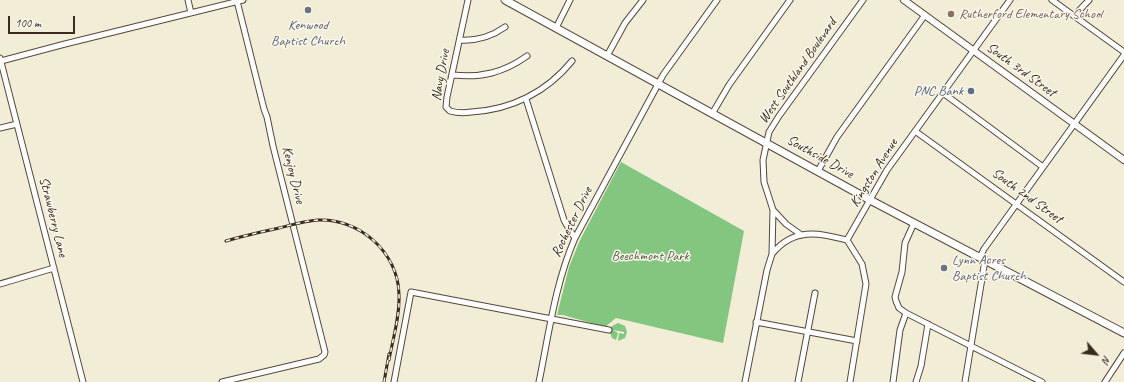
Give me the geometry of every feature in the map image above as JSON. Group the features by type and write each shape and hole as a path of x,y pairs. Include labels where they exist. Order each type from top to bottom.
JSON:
{"main road":[{"name":"Southside Drive","path":"506,0 870,200 1124,333"}],"street":[{"path":"188,0 191,13"},
{"path":"0,59 243,0"},
{"name":"Navy Drive","path":"468,0 446,107 447,109 453,112 482,112 507,106 526,99 557,78 572,61"},
{"path":"556,28 570,0"},
{"path":"608,56 625,24 642,0"},
{"name":"Rochester Drive","path":"539,382 546,341 560,279 575,238 663,75 717,0"},
{"path":"712,114 732,80 790,0"},
{"name":"West Southland Boulevard","path":"772,254 773,210 767,192 763,171 764,152 768,132 778,116 863,0"},
{"name":"South 3rd Street","path":"904,0 1124,160"},
{"name":"Kingston Avenue","path":"847,240 887,170 1010,0"},
{"path":"1052,0 1124,52"},
{"path":"1074,16 1089,0"},
{"name":"Kenjoy Drive","path":"222,382 319,359 325,352 267,117 236,1"},
{"path":"818,171 837,137 925,15"},
{"path":"460,40 471,41 487,37 505,27"},
{"path":"965,382 984,249 1124,55"},
{"path":"453,75 470,77 484,75 506,68 527,56"},
{"name":"Strawberry Lane","path":"0,59 83,382"},
{"path":"942,92 1043,167"},
{"path":"526,99 564,220 575,238"},
{"path":"0,128 17,124"},
{"name":"South 2nd Street","path":"915,131 1124,282"},
{"path":"773,210 786,224 800,234"},
{"path":"914,223 905,243 902,272 895,297 899,308 1042,382"},
{"path":"745,382 756,322 767,270 772,254 783,243 800,234 826,235 847,240 862,264 866,284 850,382"},
{"path":"0,284 54,268"},
{"path":"394,382 411,292 609,330"},
{"path":"798,382 815,293"},
{"path":"893,382 900,330 906,312"},
{"path":"756,322 857,341"},
{"path":"916,382 921,366 928,324"},
{"path":"1105,382 1124,352"}],"green space":[{"name":"Beechmont Park","path":"621,162 744,231 723,343 616,318 605,327 563,315 557,315 569,267 580,240"},
{"path":"618,323 625,326 627,332 625,338 618,341 619,333 624,334 624,332 613,330 618,333 616,340 612,338 610,332 612,326"}],"railway":[{"path":"226,241 298,223 318,220 333,221 348,225 361,231 374,240 392,264 397,279 399,294 396,327 389,360"},
{"path":"384,382 389,354"}],"place":[{"name":"Kenwood Baptist Church","path":"308,10"},
{"name":"Rutherford Elementary School","path":"951,14"},
{"name":"PNC Bank","path":"971,91"},
{"name":"Lynn Acres Baptist Church","path":"944,268"}]}
